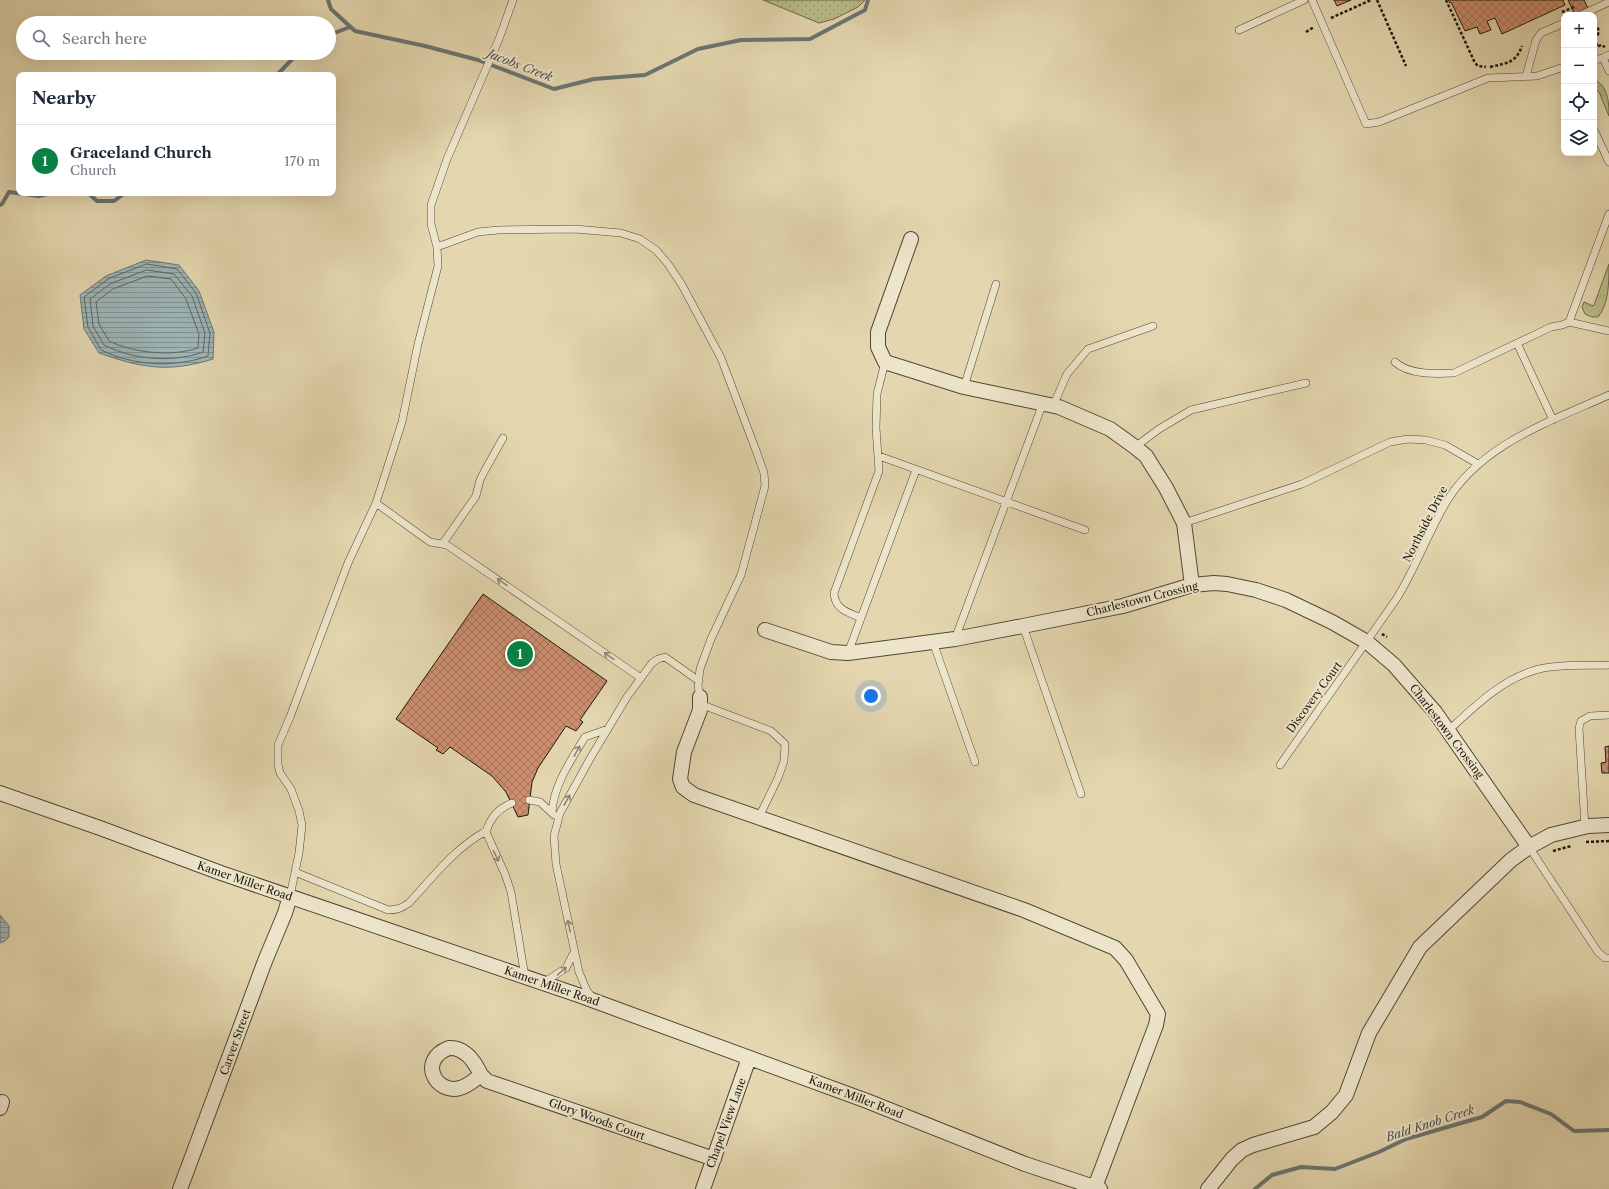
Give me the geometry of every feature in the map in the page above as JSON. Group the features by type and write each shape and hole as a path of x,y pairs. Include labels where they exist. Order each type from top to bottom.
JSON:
{"street":[{"path":"911,239 878,332 878,347 885,362 964,387 1059,407 1110,429 1135,446 1150,462 1166,488 1184,523 1192,585"},
{"name":"Charlestown Crossing","path":"765,630 831,652 848,653 955,639 1023,626 1123,606 1192,585 1220,584 1256,590 1286,600 1316,613 1368,642 1409,680 1449,730 1529,847"},
{"path":"700,700 700,710 684,752 680,779 683,787 694,795 1024,910 1116,948 1123,956 1158,1014 1156,1026 1097,1188"},
{"name":"Kamer Miller Road","path":"0,793 290,896 543,983 889,1110 1025,1164 1097,1188"},
{"path":"1208,1189 1232,1159 1242,1150 1253,1145 1314,1127 1332,1112 1346,1095 1369,1033 1420,947 1511,860 1529,847 1551,835 1585,827 1609,825"},
{"name":"Carver Street","path":"180,1189 265,961 285,913 290,896"},
{"name":"Chapel View Lane","path":"703,1189 749,1058"},
{"name":"Glory Woods Court","path":"481,1075 487,1080 714,1159"}],"lane":[{"path":"290,896 302,825 295,800 279,769 277,753 278,745 348,563 376,503 402,422 418,344 438,266 437,247 431,224 431,205 447,159 492,56 513,0"},
{"path":"1239,30 1304,0"},
{"path":"1312,0 1366,124 1379,122 1488,78 1536,76 1561,69"},
{"path":"1587,12 1609,2"},
{"path":"1526,76 1541,33 1561,24"},
{"path":"1606,56 1609,71"},
{"path":"1597,136 1609,162"},
{"path":"1569,322 1609,214"},
{"path":"437,247 478,232 498,230 575,229 621,233 640,239 656,250 668,264 682,285 721,358 764,473 765,486 741,575 711,639 700,669 699,681 700,700 771,731 785,744 784,761 778,778 759,817"},
{"path":"964,387 996,284"},
{"path":"1395,362 1400,366 1417,371 1438,374 1454,373 1551,327 1569,322 1609,331"},
{"path":"955,639 1005,502 1048,405 1067,374 1088,350 1153,326"},
{"path":"1516,343 1553,420"},
{"path":"861,618 838,606 834,600 834,593 879,471 876,428 877,394 885,362"},
{"path":"1135,446 1190,410 1306,383"},
{"name":"Northside Drive","path":"1368,642 1410,578 1444,506 1457,486 1478,464 1510,441 1609,394"},
{"path":"443,543 476,496 480,480 503,438"},
{"path":"1184,523 1302,484 1390,442 1408,439 1426,440 1445,445 1478,464"},
{"path":"879,456 1085,530"},
{"path":"848,653 916,470"},
{"path":"376,503 430,542 443,543 458,552 641,678"},
{"path":"1023,626 1081,794"},
{"path":"933,642 975,762"},
{"name":"Discovery Court","path":"1280,765 1368,642"},
{"path":"595,1002 587,991 579,972 556,864 554,836 560,813 608,729 641,678 652,664 658,659 665,657 699,681"},
{"path":"1449,730 1487,696 1518,676 1539,669 1553,667 1609,665"},
{"path":"1585,827 1579,728 1581,721 1590,716 1609,715"},
{"path":"552,813 552,803 556,790 585,737 608,729"},
{"path":"529,800 540,802 558,820"},
{"path":"512,803 496,813 488,824 486,831 488,839 505,874 511,892 525,977"},
{"path":"295,872 388,910 394,910 409,903 456,851 486,831"},
{"path":"1529,847 1594,946 1605,958 1609,958"},
{"path":"543,983 566,968 574,952"}],"path":[{"path":"1306,32 1371,0"},
{"path":"1377,0 1406,66"},
{"path":"1446,0 1475,63 1478,66 1487,67 1508,63 1515,60 1520,54 1522,46"},
{"path":"1558,14 1577,6"},
{"path":"1597,26 1599,31 1597,37"},
{"path":"1580,843 1609,841"},
{"path":"1553,852 1576,844"}],"green space":[{"path":"763,0 865,0 858,7 834,19 819,23"},
{"path":"1597,81 1605,90 1607,95 1609,116 1597,90"},
{"path":"1609,264 1608,285 1604,306 1598,317 1592,317 1585,314 1582,307 1584,302 1593,306 1594,305"}],"water":[{"path":"146,260 179,265 199,291 214,332 213,359 182,366 155,367 129,362 99,353 84,329 80,295 106,276"},
{"path":"0,915 9,926 9,937 0,943"}],"building":[{"path":"1334,0 1351,0 1337,6"},
{"path":"1448,0 1563,0 1565,5 1502,34 1495,18 1487,21 1491,30 1480,34 1477,27 1465,31 1451,2 1450,3"},
{"path":"1568,0 1584,0 1590,12 1574,12"},
{"path":"483,594 607,681 580,720 583,722 576,731 566,726 538,768 532,782 528,815 518,817 506,792 492,776 450,747 443,754 436,750 438,748 396,719"},
{"path":"1609,746 1609,773 1602,773 1601,763 1606,762 1605,747"}],"waterway":[{"name":"Jacobs Creek","path":"328,0 331,9 355,31 425,46 478,60 554,89 594,79 645,75 698,49 741,40 810,39 865,10 868,0"},
{"path":"336,32 350,27"},
{"path":"280,72 291,60"},
{"path":"0,205 9,192 16,193"},
{"path":"91,196 97,201 114,201 121,196"},
{"name":"Bald Knob Creek","path":"1255,1189 1272,1175 1301,1167 1335,1169 1379,1152 1406,1139 1482,1117 1506,1101 1520,1102 1551,1114 1574,1131 1609,1130"}],"place":[{"name":"Graceland Church","path":"520,654"}]}
